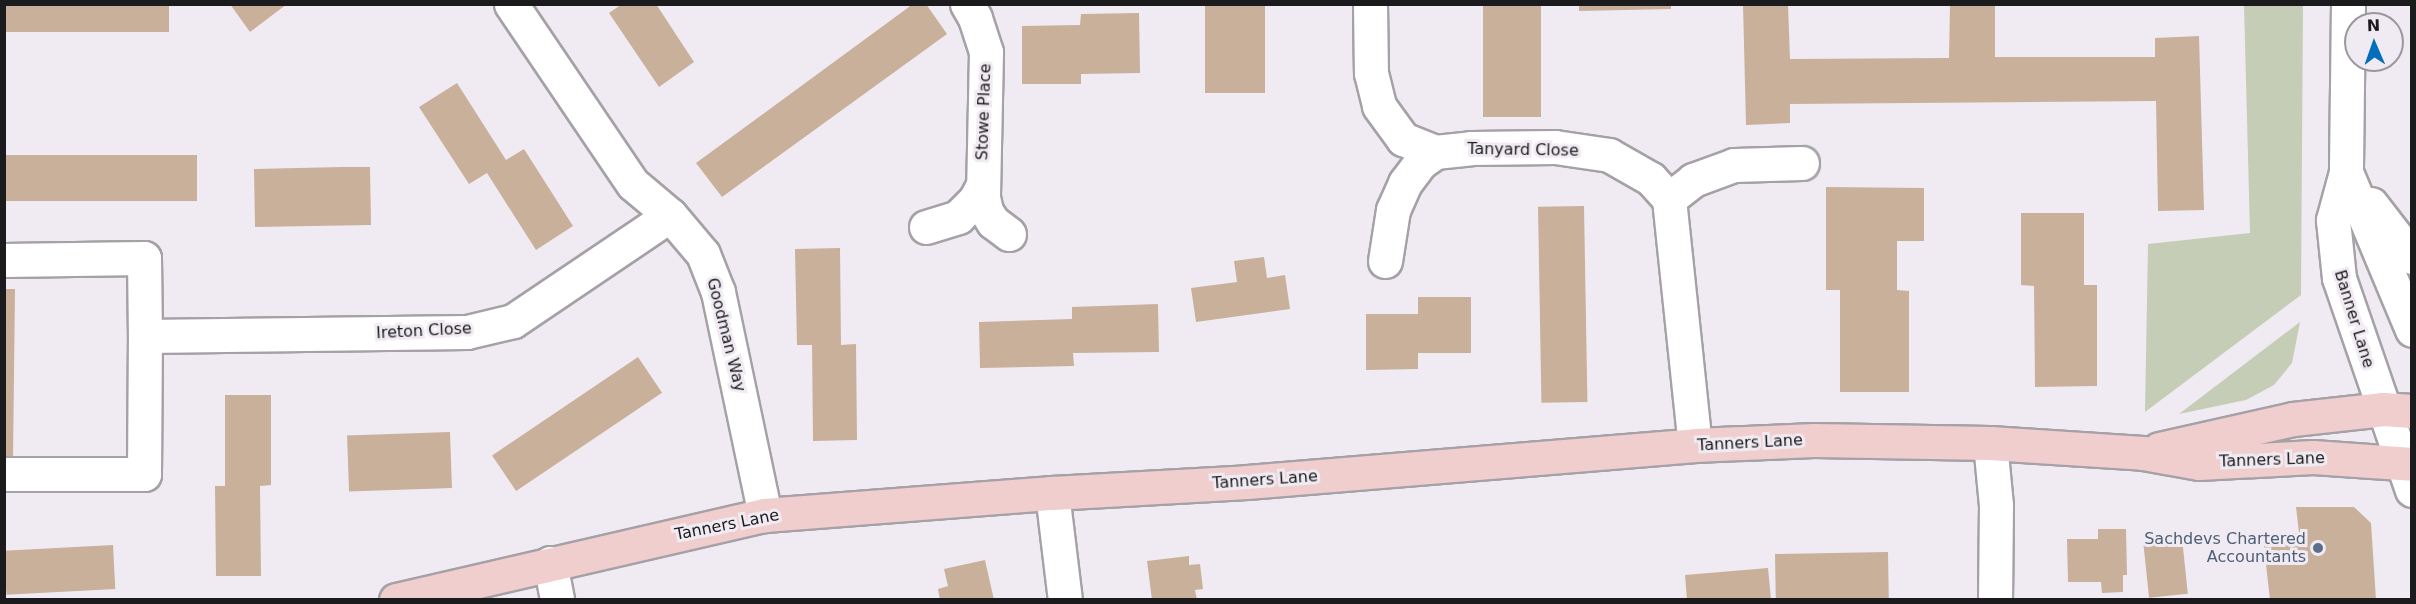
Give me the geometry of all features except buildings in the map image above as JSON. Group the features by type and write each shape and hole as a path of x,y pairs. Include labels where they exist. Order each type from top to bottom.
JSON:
{"main road":[{"name":"Tanners Lane","path":"2143,453 2293,420 2397,410"},
{"name":"Tanners Lane","path":"396,600 765,515 1052,493 1248,483 1695,445 1814,440 1990,443 2143,453 2199,462 2313,457 2408,472"}],"street":[{"name":"Goodman Way","path":"511,4 633,184 670,215 703,254 718,292 765,515"},
{"name":"Stowe Place","path":"967,4 975,18 986,52 982,187 986,211 993,222 1009,234"},
{"name":"Tanyard Close","path":"1370,4 1371,73 1379,106 1403,139 1435,152 1471,148 1555,147 1609,154 1651,179 1669,198"},
{"name":"Banner Lane","path":"2348,4 2346,172 2333,220 2339,278 2397,410 2408,472"},
{"path":"1385,261 1393,210 1405,183 1420,163 1435,152"},
{"path":"1695,445 1669,198 1693,180 1734,165 1802,163"},
{"path":"2346,172 2412,257"},
{"name":"Banner Lane","path":"2346,172 2412,330"},
{"path":"926,226 958,217 975,200 982,187"},
{"name":"Ireton Close","path":"145,336 467,332 513,321 670,215"},
{"path":"4,260 144,258 145,336 144,474 4,474"},
{"path":"1990,443 1996,505 1995,600"},
{"path":"1052,493 1065,600"},
{"path":"550,563 557,600"}],"green space":[{"path":"2244,5 2303,5 2301,295 2145,412 2148,244 2250,233"},
{"path":"2300,322 2292,363 2274,385 2246,400 2179,414"}],"place":[{"name":"Sachdevs Chartered Accountants","path":"2318,548"}]}
